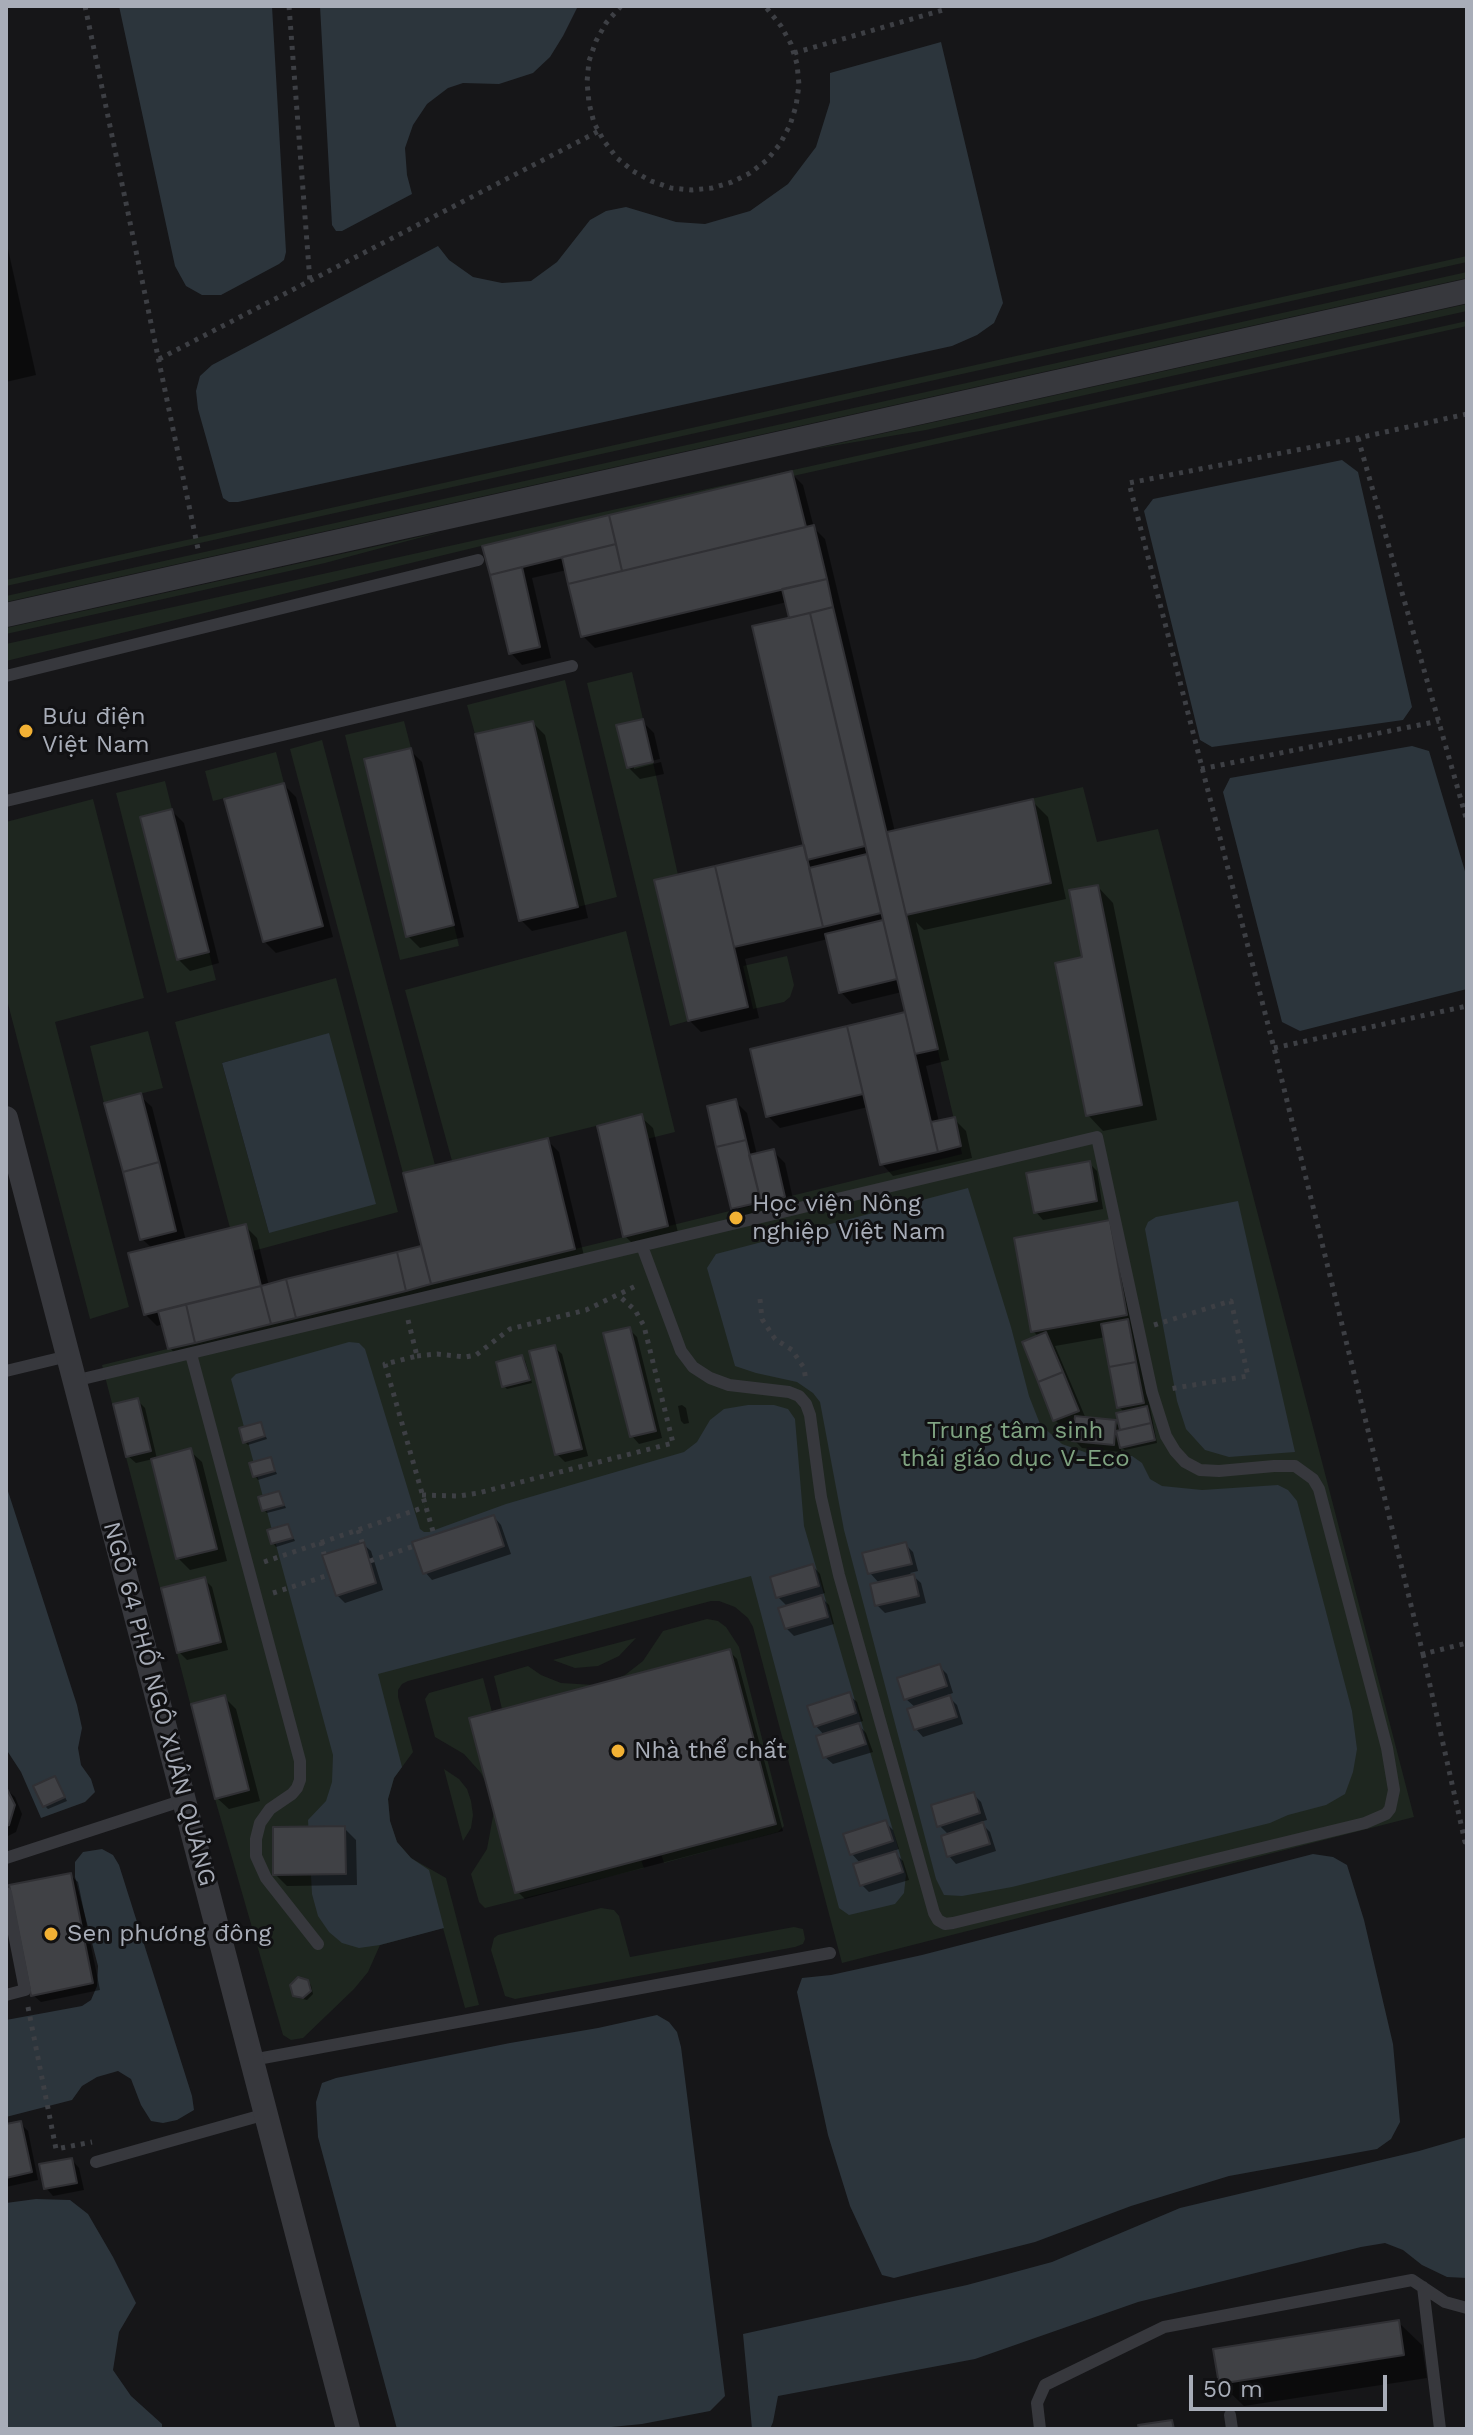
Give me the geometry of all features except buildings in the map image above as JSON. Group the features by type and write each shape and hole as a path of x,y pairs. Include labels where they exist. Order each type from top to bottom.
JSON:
{"street":[{"path":"6,615 1467,291"},
{"name":"NGÕ 64 PHỐ NGÔ XUÂN QUẢNG","path":"6,1118 348,2429"}],"lane":[{"path":"6,676 478,560"},
{"path":"6,801 572,666"},
{"path":"74,1381 1097,1137 1144,1364 1158,1414 1175,1451 1185,1462 1200,1470 1295,1466 1313,1479 1319,1489 1387,1748 1394,1790 1390,1809 1380,1819 1365,1823 953,1923 945,1924 938,1920 832,1549 806,1404 799,1396 789,1392 729,1385 693,1367 681,1351 642,1246"},
{"path":"191,1354 300,1761 297,1788 270,1809 260,1823 256,1856 266,1878 318,1944"},
{"path":"6,1371 68,1356"},
{"path":"6,1858 184,1800"},
{"path":"6,1893 25,1990 6,1995"},
{"path":"252,2060 830,1953"},
{"path":"96,2162 266,2114"},
{"path":"1040,2429 1037,2403 1045,2385 1164,2327 1412,2280 1445,2302 1467,2308"},
{"path":"1423,2287 1440,2429"},
{"path":"1230,2415 1232,2429"}],"path":[{"path":"85,6 198,549"},
{"path":"289,6 310,282"},
{"path":"621,6 606,23 589,61 589,103 599,131 617,158 633,171 671,188 692,190 712,188 750,173 767,160 790,125 799,85 794,53 781,26 765,6"},
{"path":"794,53 943,10"},
{"path":"159,359 599,131"},
{"path":"1466,1844 1423,1654 1274,1048 1129,483 1467,414"},
{"path":"1358,438 1467,821"},
{"path":"1201,769 1439,721"},
{"path":"1274,1048 1467,1006"},
{"path":"434,1535 385,1364 437,1354 476,1355 510,1329 586,1310 653,1278"},
{"path":"422,1495 478,1493 673,1443 644,1326 635,1310 619,1296"},
{"path":"760,1299 762,1319 775,1339 792,1350 804,1368"},
{"path":"1161,1323 1231,1301 1248,1376 1174,1388"},
{"path":"404,1303 417,1356"},
{"path":"267,1561 425,1507"},
{"path":"358,1530 362,1542"},
{"path":"321,1542 324,1554"},
{"path":"370,1561 414,1546"},
{"path":"275,1593 329,1575"},
{"path":"1423,1654 1467,1643"},
{"path":"29,2012 56,2149 92,2142 96,2162"}],"green space":[{"path":"1467,256 1467,262 6,586 6,580"},
{"path":"1467,272 1467,278 6,602 6,596"},
{"path":"1467,304 1467,311 926,430 808,450"},
{"path":"1467,321 1467,326 793,476 791,471 6,661 6,644"},
{"path":"441,532 325,563 6,634 6,628"},
{"path":"632,672 643,719 616,726 627,768 653,762 678,875 654,881 688,1021 670,1026 587,683"},
{"path":"565,680 617,897 578,907 533,721 475,734 467,705"},
{"path":"404,721 411,748 364,760 406,936 454,925 459,946 400,960 345,735"},
{"path":"322,740 435,1165 403,1173 290,749"},
{"path":"276,752 284,783 213,801 205,771"},
{"path":"165,781 172,809 140,817 176,959 209,952 216,980 167,993 116,793"},
{"name":"Trung tâm sinh thái giáo dục V-Eco","path":"1083,787 1097,842 1158,829 1414,1817 842,1963 753,1627 735,1607 711,1601 402,1684 398,1697 413,1752 394,1778 388,1799 390,1821 397,1842 411,1858 446,1878 479,2005 465,2008 443,1928 380,1945 368,1972 354,1989 303,2038 291,2040 283,2035 215,1799 102,1365 962,1154 887,832"},
{"path":"93,799 144,998 55,1022 129,1307 90,1319 6,996 6,822"},
{"path":"626,931 675,1132 647,1139 641,1115 452,1161 405,990"},
{"path":"787,956 794,985 790,997 784,1002 753,1009 743,966"},
{"path":"336,978 398,1212 253,1251 246,1225 230,1228 175,1022","holes":["329,1034 269,1233 222,1063"]},
{"path":"148,1031 163,1088 104,1103 90,1046"},
{"path":"707,1619 718,1621 726,1627 739,1647 784,1826 778,1832 664,1863 661,1854 776,1823 730,1649 615,1679 643,1661 663,1631"},
{"path":"636,1638 619,1656 598,1666 575,1668 553,1660"},
{"path":"528,1666 561,1683 594,1685 502,1709 494,1676"},
{"path":"483,1678 492,1712 469,1718 487,1785 464,1754 435,1737 425,1699 429,1693"},
{"path":"444,1769 459,1779 471,1801 471,1828 463,1841"},
{"path":"494,1811 641,1860 644,1868 485,1908 479,1902 471,1874 487,1849"},
{"path":"601,1908 614,1910 619,1916 630,1957 794,1927 803,1929 805,1939 803,1944 795,1947 515,1999 505,1996 491,1950 494,1938"}],"shaded area":[{"path":"119,6 272,6 286,252 279,264 221,295 202,295 186,286 175,266"},
{"path":"320,6 578,6 550,57 533,73 499,84 463,83 448,88 427,104 413,125 405,148 412,194 342,231 336,231 332,225"},
{"path":"941,42 1003,303 994,323 977,335 952,346 238,502 223,498 198,409 196,391 200,376 212,365 438,246 449,260 473,277 502,283 531,281 557,262 590,220 606,211 626,207 676,222 705,224 750,211 788,184 816,147 830,102 830,73"},
{"path":"1342,460 1358,472 1412,707 1403,720 1212,747 1200,740 1144,511 1153,499"},
{"path":"1412,746 1429,751 1467,878 1467,989 1300,1031 1282,1022 1223,792 1230,778"},
{"path":"329,1033 376,1204 269,1233 222,1063"},
{"path":"968,1188 1040,1424 1062,1444 1090,1454 1132,1456 1142,1463 1150,1479 1162,1486 1202,1490 1278,1485 1288,1490 1297,1501 1352,1711 1357,1749 1345,1794 1326,1805 1270,1823 1012,1887 962,1896 944,1895 936,1879 844,1530 820,1402 797,1382 735,1366 707,1268 716,1254"},
{"path":"1238,1201 1295,1452 1229,1457 1205,1450 1186,1429 1177,1401 1145,1229 1148,1222 1156,1217"},
{"path":"349,1342 359,1343 365,1349 420,1529 424,1532 506,1504 684,1452 697,1442 710,1420 724,1409 774,1405 788,1409 795,1419 804,1526 906,1875 904,1893 895,1904 849,1915 839,1908 751,1576 378,1674 402,1767 394,1778 388,1799 390,1821 397,1842 411,1858 429,1870 444,1928 359,1948 342,1943 329,1932 318,1916 312,1894 308,1820 326,1801 332,1782 333,1755 231,1379 236,1374"},
{"path":"6,1485 77,1705 82,1728 78,1748 81,1765 91,1779 95,1792 85,1802 41,1818 21,1772 6,1749"},
{"path":"102,1849 113,1855 119,1865 194,2110 177,2120 163,2123 151,2121 131,2079 118,2071 97,2077 82,2086 72,2100 6,2117 6,2020 82,2006 91,2000 97,1986 98,1966 75,1877 75,1862 83,1852"},
{"path":"1313,1854 1333,1857 1347,1865 1364,1920 1393,2044 1400,2122 1391,2139 1377,2149 1229,2176 1131,2206 1035,2242 894,2278 882,2275 850,2206 828,2135 797,1992 802,1978 831,1975 922,1955"},
{"path":"657,2015 669,2022 677,2032 681,2047 725,2396 710,2411 642,2424 591,2429 397,2429 318,2137 316,2102 322,2083"},
{"path":"1467,2137 1467,2278 1447,2277 1422,2265 1403,2250 1385,2243 1361,2247 1138,2302 975,2359 778,2396 770,2429 752,2429 743,2334 967,2285 1052,2262 1180,2208"},
{"path":"36,2199 70,2200 88,2214 113,2257 136,2303 119,2332 113,2370 131,2396 162,2424 162,2429 6,2429 6,2203"}],"place":[{"name":"Bưu điện Việt Nam","path":"26,731"},
{"name":"Học viện Nông nghiệp Việt Nam","path":"736,1218"},
{"name":"Nhà thể chất","path":"618,1751"},
{"name":"Sen phương đông","path":"51,1934"}]}
